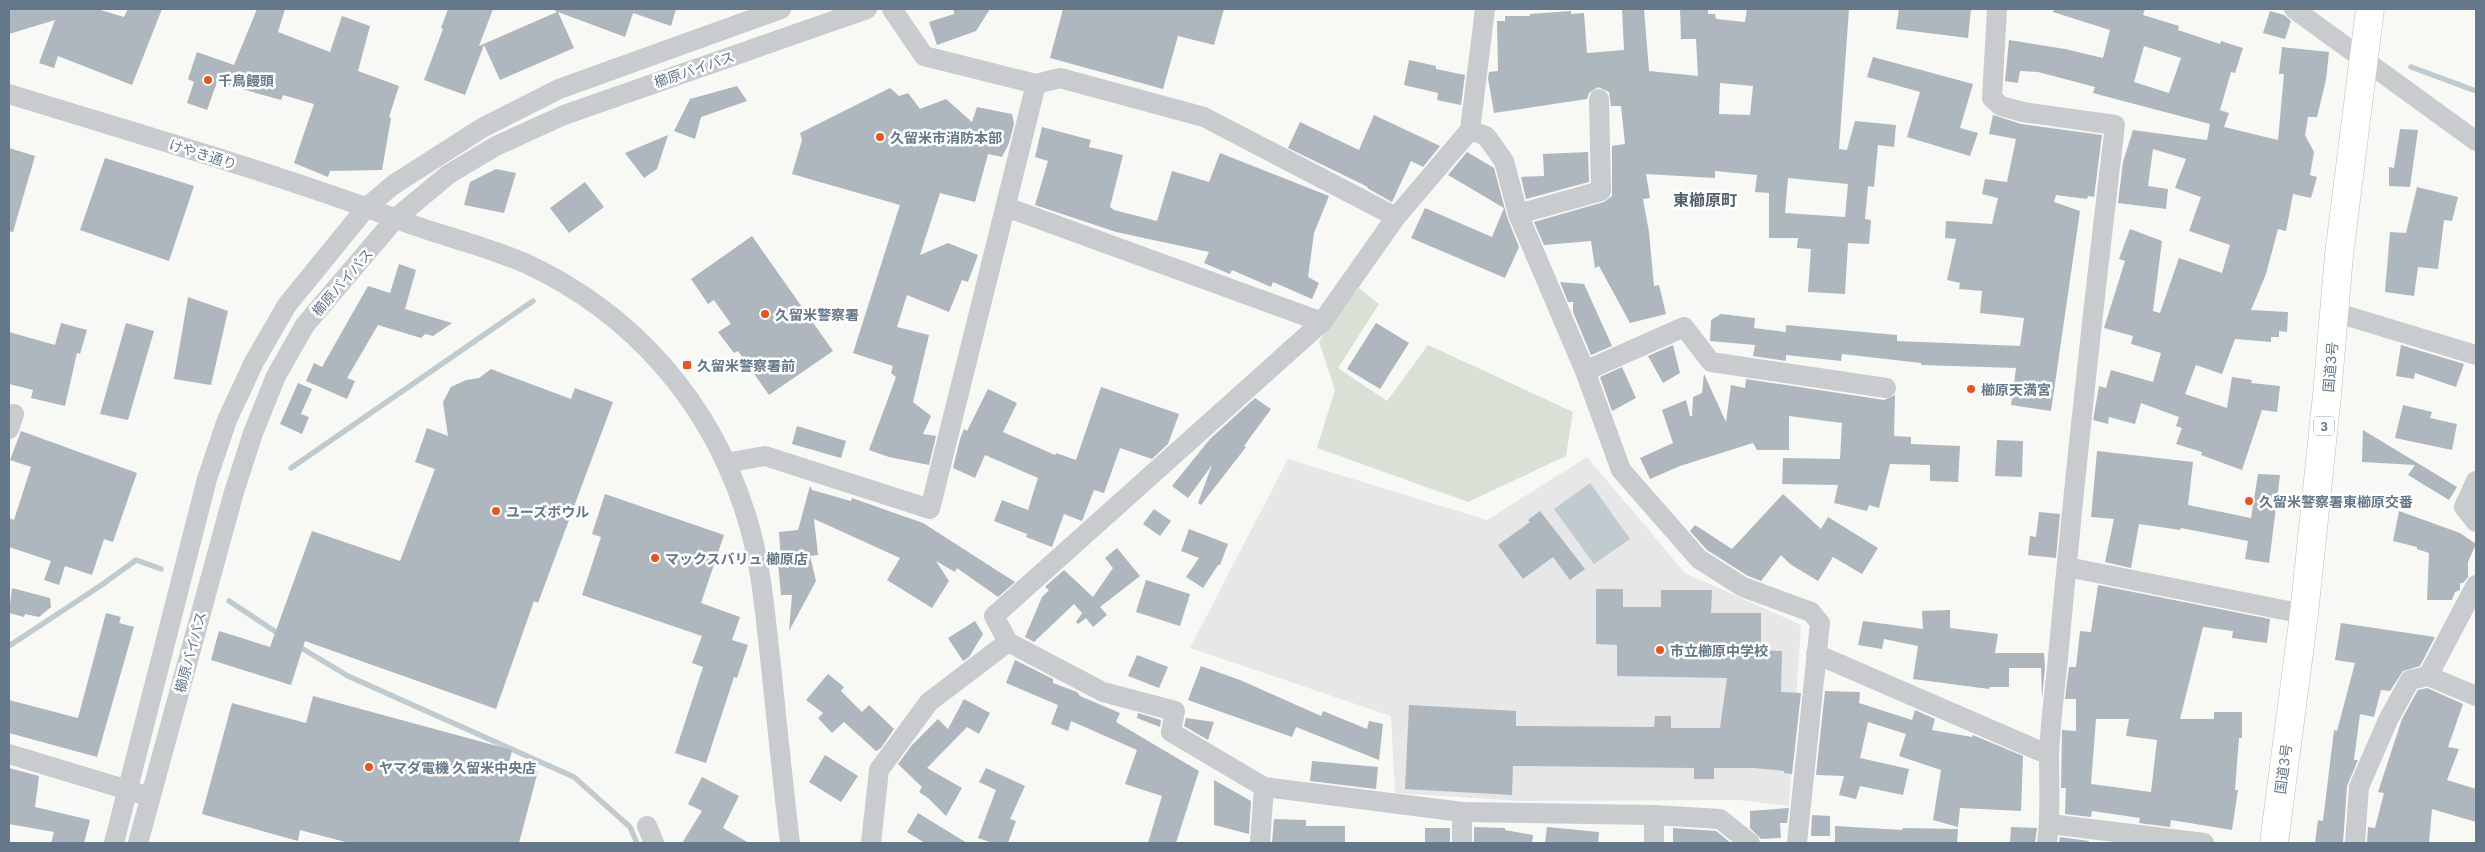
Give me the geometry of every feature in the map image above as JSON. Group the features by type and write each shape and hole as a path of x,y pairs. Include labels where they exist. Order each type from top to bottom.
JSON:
{"highway":[{"name":"国道3号","path":"2274,843 2304,614 2339,255 2370,9"}],"street":[{"name":"櫛原バイパス","path":"114,843 207,479 227,420 254,362 287,306 366,208 434,157 482,128 558,89 756,12 781,9"},
{"name":"櫛原バイパス","path":"138,843 234,492 253,433 276,376 305,325 396,218 449,174 496,146 564,115 867,9"},
{"path":"892,9 924,56 1036,84 1060,78 1204,117 1396,217"},
{"path":"1485,9 1470,130 1396,217 1322,322 994,616 1008,642 1102,692 1175,711 1171,732 1264,787 1462,812 1654,815 1720,820 1750,843"},
{"path":"1997,9 1992,98 2001,106 2023,112 2115,125 2090,332 2085,404 2049,755 2048,834 2204,843"},
{"path":"2294,9 2476,141"},
{"path":"756,12 771,42"},
{"path":"726,463 765,456 930,509 1036,84"},
{"name":"けやき通り","path":"9,94 310,187 528,265 576,291 613,317 654,353 687,394 726,463 746,516 761,577 790,843"},
{"path":"1518,214 1601,191 1599,98"},
{"path":"1470,130 1486,136 1504,161 1518,214 1585,371 1621,470 1698,559 1742,587 1811,612 1820,623 1797,843"},
{"path":"1006,206 1322,322"},
{"path":"2334,312 2476,355"},
{"path":"1585,371 1684,327 1711,362 1886,388"},
{"path":"2476,481 2464,507 2476,522"},
{"path":"2067,567 2304,614"},
{"path":"2428,676 2476,585"},
{"path":"871,843 879,770 929,702 1008,642"},
{"path":"1816,654 2049,755"},
{"path":"2355,843 2360,787 2388,720 2410,680 2428,676 2476,696"},
{"path":"9,754 150,797"},
{"path":"1260,843 1264,787"},
{"path":"1462,812 1462,843"},
{"path":"1654,815 1654,843"}],"shaded area":[{"path":"1359,288 1379,304 1338,368 1387,401 1428,345 1573,412 1566,456 1468,502 1317,448 1335,390 1319,342 1335,316"},
{"path":"1587,457 1685,573 1801,625 1789,806 1739,800 1522,801 1395,793 1391,716 1190,648 1288,459 1487,520"},
{"path":"1590,483 1630,539 1594,564 1554,509"}],"building":[{"path":"9,9 97,9 124,17 128,9 162,9 132,85 58,56 54,68 39,63 55,20 9,34"},
{"path":"257,9 285,9 278,32 330,52 342,16 370,26 358,71 399,86 389,117 391,118 382,170 330,171 328,177 294,163 314,104 283,95 281,100 217,82 207,110 187,103 194,82 188,79 197,52 234,65"},
{"path":"448,9 493,9 479,46 557,12 553,9 676,9 671,26 633,13 625,37 558,12 574,48 500,80 484,45 465,95 424,80 443,29 441,28"},
{"path":"954,9 990,9 976,31 937,45 929,22 954,14"},
{"path":"1063,9 1224,9 1214,45 1178,36 1163,89 1050,58"},
{"path":"1622,9 1644,9 1649,71 1698,76 1696,39 1681,39 1680,9 1708,9 1708,14 1715,14 1716,19 1745,22 1747,9 1849,9 1839,149 1847,150 1855,121 1896,125 1894,147 1878,145 1874,187 1868,186 1865,219 1871,220 1869,244 1848,243 1845,294 1808,292 1811,249 1797,248 1798,238 1769,238 1769,193 1755,192 1757,175 1715,171 1715,178 1646,174 1650,198 1643,199 1649,232 1654,286 1659,285 1666,314 1630,323 1599,266 1595,268 1591,241 1544,245 1534,222 1604,202 1612,196 1612,146 1625,144 1621,106 1611,106 1609,92 1598,87 1589,93 1587,99 1494,113 1488,78 1489,72 1498,71 1497,21 1505,21 1505,16 1530,16 1530,14 1571,11 1571,14 1584,13 1587,53 1624,50","holes":["1720,83 1753,86 1750,115 1719,114","1788,178 1848,184 1845,217 1785,213"]},
{"path":"1899,9 1971,9 1968,38 1896,29"},
{"path":"2054,9 2145,9 2143,15 2179,26 2178,30 2220,44 2221,41 2243,48 2235,73 2231,72 2220,110 2229,113 2224,127 2278,140 2284,74 2279,74 2282,47 2329,52 2326,80 2317,117 2308,117 2305,135 2314,152 2310,175 2317,177 2311,198 2293,194 2286,231 2278,229 2266,274 2251,310 2288,312 2287,332 2279,331 2279,337 2271,337 2271,342 2235,339 2222,374 2196,365 2185,394 2227,408 2232,377 2252,380 2251,383 2280,386 2277,412 2262,410 2242,470 2201,455 2202,452 2176,444 2182,428 2176,426 2179,417 2141,403 2135,424 2109,417 2108,424 2093,420 2099,386 2106,388 2111,370 2153,382 2161,353 2131,344 2133,336 2104,328 2125,261 2119,259 2130,229 2162,241 2153,311 2160,313 2179,258 2222,273 2230,245 2189,231 2201,197 2175,188 2186,159 2153,149 2148,186 2168,189 2166,209 2118,203 2123,162 2133,130 2207,140 2210,124 2093,93 2095,87 2038,72 2020,71 2018,83 2005,81 2009,40 2065,49 2103,58 2110,30 2053,12","holes":["2144,46 2181,58 2169,93 2134,82"]},
{"path":"2270,11 2284,15 2291,21 2285,39 2263,33"},
{"path":"1873,57 1973,84 1960,128 1978,133 1970,156 1907,137 1920,92 1867,77"},
{"path":"1409,60 1436,66 1436,69 1465,75 1461,105 1437,100 1438,93 1404,85"},
{"path":"737,86 747,101 701,117 695,139 674,131 690,99"},
{"path":"890,88 899,96 908,93 920,109 946,99 972,122 977,107 1012,114 1014,124 1009,143 1002,157 988,154 975,202 940,193 920,255 948,243 978,255 968,282 962,280 949,312 907,295 897,327 929,335 913,402 931,416 923,434 936,436 929,465 889,457 869,450 896,377 891,373 893,366 853,353 900,205 792,174 802,140 800,133"},
{"path":"1374,115 1440,146 1423,167 1411,161 1392,202 1368,187 1288,148 1300,122 1359,150"},
{"path":"1993,115 2021,124 2102,135 2094,197 2088,196 2087,199 2056,195 2054,202 2080,211 2051,411 2011,405 2016,368 1921,365 1921,363 1842,354 1841,361 1786,355 1786,361 1753,356 1755,345 1710,341 1711,320 1721,314 1755,318 1754,328 1786,332 1786,325 1897,335 1897,341 2020,346 2024,318 1980,313 1982,291 1959,289 1960,283 1947,280 1956,239 1945,238 1946,221 1992,224 1998,198 1982,194 1985,179 2007,182 2016,139 1989,134"},
{"path":"1042,127 1091,140 1089,147 1123,155 1110,207 1114,210 1157,221 1172,171 1209,182 1220,153 1329,196 1314,233 1308,277 1319,283 1312,299 1273,282 1271,287 1232,270 1230,274 1204,263 1209,252 1116,232 1035,205 1048,161 1035,157"},
{"path":"2400,129 2418,130 2410,187 2389,186 2389,167 2394,168"},
{"path":"668,135 657,169 644,178 625,153"},
{"path":"9,148 35,156 13,232 9,231"},
{"path":"1467,152 1494,168 1507,217 1519,247 1505,278 1411,238 1425,208 1492,237 1504,208 1448,175"},
{"path":"1588,152 1589,182 1526,199 1521,177 1544,176 1543,154"},
{"path":"105,158 194,186 169,261 80,230"},
{"path":"496,169 516,173 504,213 464,205 470,182"},
{"path":"585,182 604,207 569,233 550,208"},
{"path":"2417,187 2458,197 2452,221 2444,220 2438,269 2418,267 2414,296 2385,292 2390,232 2406,233"},
{"name":"久留米警察署","path":"752,236 833,351 769,395 738,351 734,353 718,332 731,324 714,300 708,304 691,279"},
{"path":"399,264 416,270 405,309 452,323 433,336 425,334 421,338 378,325 347,378 355,381 347,399 306,381 314,363 322,367 368,286 390,293"},
{"path":"1560,282 1584,284 1612,346 1591,355 1573,312 1573,302 1568,302"},
{"path":"188,297 228,311 211,385 174,379"},
{"path":"61,323 87,330 80,354 77,353 65,406 31,398 33,390 9,384 9,332 55,345"},
{"path":"126,323 154,331 128,420 100,414"},
{"path":"1376,323 1409,343 1380,389 1347,369"},
{"path":"1673,345 1680,373 1663,383 1648,356"},
{"path":"2401,345 2464,364 2456,387 2415,373 2414,379 2396,376"},
{"path":"1622,367 1636,398 1612,411 1600,377"},
{"path":"491,369 571,399 575,388 613,402 538,603 534,601 496,709 305,641 291,685 211,660 219,631 270,647 312,531 400,561 435,469 415,462 427,428 448,436 443,402 451,387 466,380 479,378"},
{"path":"1704,374 1726,422 1731,385 1745,388 1746,379 1884,400 1895,395 1894,436 1911,437 1911,444 1960,446 1958,482 1930,481 1930,465 1890,464 1879,508 1869,505 1867,511 1834,503 1838,485 1782,484 1783,458 1840,459 1842,423 1789,416 1789,450 1757,450 1753,443 1680,466 1650,479 1640,458 1673,443 1662,410 1686,400 1690,416 1692,416 1693,397 1702,393"},
{"path":"298,383 312,389 301,414 309,417 302,434 280,424"},
{"path":"1101,387 1179,414 1168,444 1152,459 1120,448 1104,493 1094,490 1082,521 1064,514 1052,547 1026,537 1027,534 994,521 1002,500 1028,510 1038,478 985,455 975,478 953,468 964,429 967,431 988,389 1017,403 1003,432 1055,455 1056,453 1076,460"},
{"path":"1255,398 1271,409 1244,446 1246,447 1201,505 1198,503 1212,465 1188,498 1172,486 1210,439"},
{"path":"2403,405 2432,412 2430,418 2457,424 2452,450 2395,438"},
{"path":"797,426 846,441 841,458 792,444"},
{"path":"2363,430 2457,487 2449,500 2408,475 2415,465 2362,462"},
{"path":"21,431 137,473 113,542 104,539 92,575 65,566 59,585 44,580 51,561 9,547 9,518 14,520 31,467 10,460"},
{"path":"1997,440 2023,441 2022,477 1995,476"},
{"path":"2097,451 2193,462 2188,505 2251,518 2258,474 2280,475 2269,563 2245,559 2248,541 2181,528 2180,530 2139,524 2131,568 2105,562 2114,519 2091,517"},
{"path":"810,486 812,490 851,501 852,498 923,523 1015,582 998,597 957,568 955,572 936,561 949,581 932,608 887,580 900,558 814,519 818,555 810,556 816,581 789,631 792,595 781,595 778,563 781,562 779,532 798,530"},
{"name":"マックスバリュ 櫛原店","path":"605,494 724,535 701,603 740,617 732,640 748,645 737,678 734,677 706,763 675,753 703,667 692,663 702,636 582,595 601,537 592,534"},
{"path":"1783,494 1821,529 1828,517 1878,548 1862,574 1833,557 1818,581 1790,564 1781,555 1761,581 1748,576 1707,550 1690,531 1695,525 1732,549"},
{"path":"1154,509 1171,521 1160,536 1143,524"},
{"path":"1540,511 1585,569 1570,580 1553,557 1523,579 1498,545 1530,522 1528,520"},
{"path":"2399,511 2460,533 2476,544 2468,562 2468,577 2463,583 2460,583 2460,590 2455,592 2452,600 2427,600 2429,553 2417,549 2417,547 2393,541"},
{"path":"2039,512 2060,514 2056,558 2028,555 2030,536 2036,537"},
{"path":"1189,529 1228,544 1220,565 1218,565 1203,588 1186,577 1199,558 1181,551"},
{"path":"1117,548 1140,576 1100,607 1107,615 1093,627 1086,618 1078,624 1076,622 1082,613 1074,604 1034,642 1025,637 1042,597 1049,590 1045,587 1048,584 1064,570 1093,597 1113,568 1105,558"},
{"path":"1146,580 1190,594 1180,626 1136,612"},
{"path":"2098,585 2270,619 2267,643 2232,638 2233,631 2203,627 2180,719 2214,719 2214,712 2242,712 2242,738 2239,738 2235,790 2238,790 2232,830 2171,820 2170,827 2139,823 2140,818 2092,811 2091,817 2065,814 2066,788 2061,788 2062,730 2076,731 2076,699 2065,699 2069,667 2076,667 2080,631 2091,632","holes":["2096,719 2129,719 2126,736 2157,740 2151,792 2091,784"]},
{"path":"12,588 50,598 51,607 39,617 25,614 24,617 9,613"},
{"path":"1596,589 1623,589 1623,607 1661,607 1661,590 1712,590 1711,613 1761,613 1761,650 1782,651 1781,692 1801,693 1792,774 1784,773 1784,771 1753,768 1714,768 1714,779 1694,779 1694,768 1513,766 1512,795 1405,789 1409,705 1516,711 1516,726 1654,727 1655,716 1671,716 1671,728 1720,728 1727,678 1617,676 1617,645 1596,644"},
{"path":"1950,610 1950,628 1998,634 1995,653 2044,653 2045,667 2042,699 2041,668 2009,668 2009,687 1990,687 1989,689 1913,679 1918,646 1884,639 1882,649 1858,645 1863,621 1923,629 1922,611"},
{"path":"106,613 121,617 119,623 134,627 97,757 9,733 9,700 78,718"},
{"path":"975,621 983,634 969,657 963,661 948,638"},
{"path":"2341,623 2435,637 2420,666 2403,671 2390,691 2381,690 2374,717 2360,714 2354,760 2358,760 2347,786 2343,843 2315,843 2318,820 2323,821 2334,730 2337,731 2355,663 2335,660"},
{"path":"1137,655 1168,667 1159,688 1128,676"},
{"path":"1015,660 1053,679 1053,683 1077,692 1080,696 1120,713 1116,722 1199,771 1176,843 1148,843 1162,796 1125,784 1137,750 1071,721 1068,731 1051,724 1058,705 1006,683"},
{"path":"1201,666 1240,680 1321,716 1323,711 1367,729 1369,721 1383,724 1379,760 1296,727 1292,737 1188,700"},
{"path":"828,674 844,687 841,691 862,712 869,705 894,729 881,748 876,751 844,722 832,733 818,718 823,713 806,700"},
{"path":"2427,688 2463,704 2448,747 2459,749 2447,780 2476,789 2476,822 2432,809 2429,843 2367,843 2368,827 2375,828 2384,793 2378,792 2402,719 2418,690"},
{"path":"1825,691 1860,692 1859,703 1912,720 1915,710 1935,719 1932,730 1972,737 1973,735 2023,756 2021,811 1960,808 1958,827 1933,820 1941,770 1899,756 1906,734 1868,722 1860,758 1909,769 1903,795 1860,786 1856,799 1839,795 1844,776 1816,775"},
{"name":"ヤマダ電機 久留米中央店","path":"313,696 512,750 509,763 538,771 519,843 349,843 300,830 298,841 202,814 232,703 306,723"},
{"path":"964,699 990,713 979,734 967,727 927,768 962,788 946,816 919,792 922,787 898,764 912,745 938,719 948,729"},
{"path":"1138,713 1161,720 1160,727 1137,718"},
{"path":"1186,718 1214,722 1208,740 1184,726"},
{"path":"825,755 858,776 841,802 809,782"},
{"path":"1312,761 1378,767 1376,789 1310,781"},
{"path":"9,768 39,776 35,807 90,820 84,843 51,843 54,832 9,824"},
{"path":"986,768 1025,786 1010,819 1016,821 1008,843 993,843 978,838 996,790 979,782"},
{"path":"702,777 739,796 723,828 749,843 682,843 702,811 688,804"},
{"path":"1214,780 1251,801 1249,834 1214,825"},
{"path":"1789,808 1787,823 1780,823 1781,838 1761,839 1750,828 1750,811"},
{"path":"918,813 967,843 925,843 907,832"},
{"path":"1812,815 1830,816 1830,836 1811,836"},
{"path":"1274,819 1306,820 1306,826 1345,826 1345,843 1272,843"},
{"path":"1835,826 1902,830 1903,828 1958,829 1957,843 1835,843"},
{"path":"1474,827 1505,828 1505,830 1533,835 1532,843 1474,843"},
{"path":"1547,827 1599,832 1598,843 1545,843"},
{"path":"2011,827 2037,828 2035,843 2010,843"},
{"path":"1425,828 1450,828 1450,843 1425,843"},
{"path":"1673,828 1716,831 1731,843 1673,843"},
{"path":"2060,837 2089,841 2089,843 2059,843"}],"waterway":[{"path":"2411,67 2476,91"},
{"path":"291,468 533,301"},
{"path":"9,646 136,560 161,569"},
{"path":"229,601 282,636"},
{"path":"298,646 348,676 574,777 630,827 637,843"}],"place":[{"name":"千鳥饅頭","path":"208,80"},
{"name":"久留米市消防本部","path":"880,137"},
{"name":"久留米警察署","path":"765,314"},
{"name":"久留米警察署前","path":"687,365"},
{"name":"櫛原天満宮","path":"1971,389"},
{"name":"久留米警察署東櫛原交番","path":"2249,501"},
{"name":"ユーズボウル","path":"496,511"},
{"name":"マックスバリュ 櫛原店","path":"655,558"},
{"name":"市立櫛原中学校","path":"1660,650"},
{"name":"ヤマダ電機 久留米中央店","path":"369,767"}],"district":[{"name":"東櫛原町","path":"1705,200"}]}
